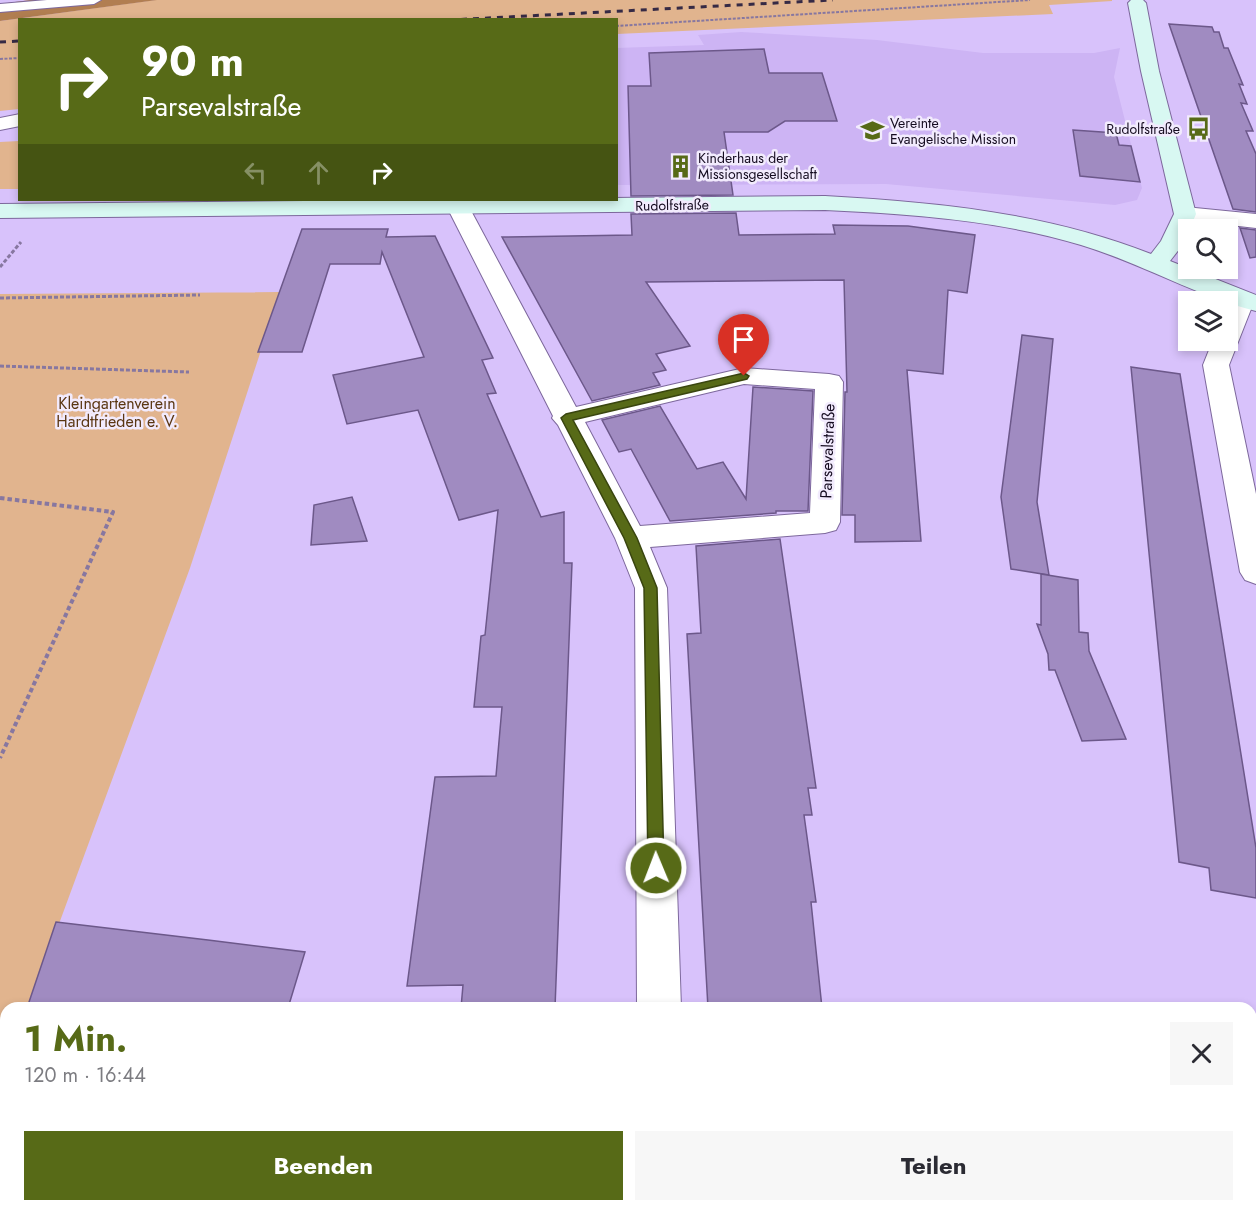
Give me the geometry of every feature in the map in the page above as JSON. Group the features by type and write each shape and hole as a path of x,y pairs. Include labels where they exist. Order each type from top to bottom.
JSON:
{"street":[{"path":"1137,3 1150,70 1185,214 1172,243 1156,263"},
{"path":"0,124 18,120"},
{"name":"Rudolfstraße","path":"0,211 458,207 576,203 825,203 904,206 1016,220 1091,240 1156,263 1250,301"},
{"path":"458,207 566,418 631,538 651,588 659,1002"},
{"path":"1185,214 1256,221"},
{"path":"1238,322 1250,301"},
{"path":"1223,351 1256,572"},
{"name":"Parsevalstraße","path":"566,418 744,376 829,382 825,522 631,538"}],"lane":[{"path":"0,8 94,0"}],"path":[{"path":"618,26 1030,0"},
{"path":"0,59 18,58"},
{"path":"0,298 200,295"},
{"path":"0,366 189,372"},
{"path":"0,498 113,512 0,758"}],"shaded area":[{"path":"30,0 157,0 0,21 0,4"},
{"name":"Vereinte Evangelische Mission","path":"741,32 877,40 983,53 1094,53 1120,48 1114,77 1142,188 1137,200 1115,205 886,184 618,185 618,48 704,45 698,35"}],"green space":[{"path":"155,0 1112,0 1049,5 1053,14 618,34 618,18 22,18"},
{"path":"18,19 18,109 0,111 0,21"},
{"path":"18,141 18,189 0,189 0,142"},
{"name":"Kleingartenverein Hardtfrieden e. V.","path":"280,292 190,568 30,1002 0,1002 0,294"}],"building":[{"path":"1169,24 1212,27 1214,32 1219,32 1224,48 1228,48 1243,85 1239,84 1247,104 1241,103 1253,131 1246,131 1256,154 1256,212 1233,209"},
{"path":"764,49 769,73 822,73 837,121 785,121 768,132 724,132 733,195 631,196 628,86 651,86 649,53"},
{"path":"1073,130 1116,133 1119,145 1131,146 1140,182 1080,176"},
{"path":"736,213 739,235 835,234 833,225 908,226 975,235 967,293 948,290 943,374 907,370 921,541 855,542 855,515 842,515 845,392 847,392 844,280 646,282 690,346 656,354 666,370 653,373 660,385 592,401 502,237 632,235 631,214"},
{"path":"1240,228 1256,230 1256,257 1250,258"},
{"path":"302,229 388,229 386,237 435,236 493,358 482,360 496,393 487,394 541,517 564,512 564,563 572,563 555,1002 462,1002 463,985 407,986 435,777 496,776 502,707 474,707 481,636 485,635 498,510 459,520 418,410 347,424 333,375 424,357 382,252 380,264 330,264 302,352 258,352"},
{"path":"1022,335 1053,339 1037,502 1049,575 1011,569 1001,497"},
{"path":"1131,367 1180,374 1256,848 1256,898 1211,890 1209,868 1179,862"},
{"path":"753,387 813,391 808,511 776,511 776,513 670,521 631,449 619,452 602,420 660,406 697,469 723,462 746,499"},
{"path":"352,497 367,541 311,545 314,505"},
{"path":"780,539 816,788 808,788 812,815 804,815 816,902 811,902 821,1002 708,1002 687,634 701,633 696,546"},
{"path":"1041,574 1078,580 1079,632 1088,633 1089,651 1126,739 1082,741 1055,670 1049,670 1048,654 1037,624 1041,625"},
{"path":"56,922 305,952 290,1002 29,1002"}],"railway":[{"path":"487,18 833,0"},
{"path":"0,42 18,41"}],"place":[{"name":"Rudolfstraße","path":"1198,129"},
{"name":"Vereinte Evangelische Mission","path":"872,131"},
{"name":"Kinderhaus der Missionsgesellschaft","path":"680,166"}],"route":[{"path":"656,868 651,588 631,538 566,418 744,376"}]}
